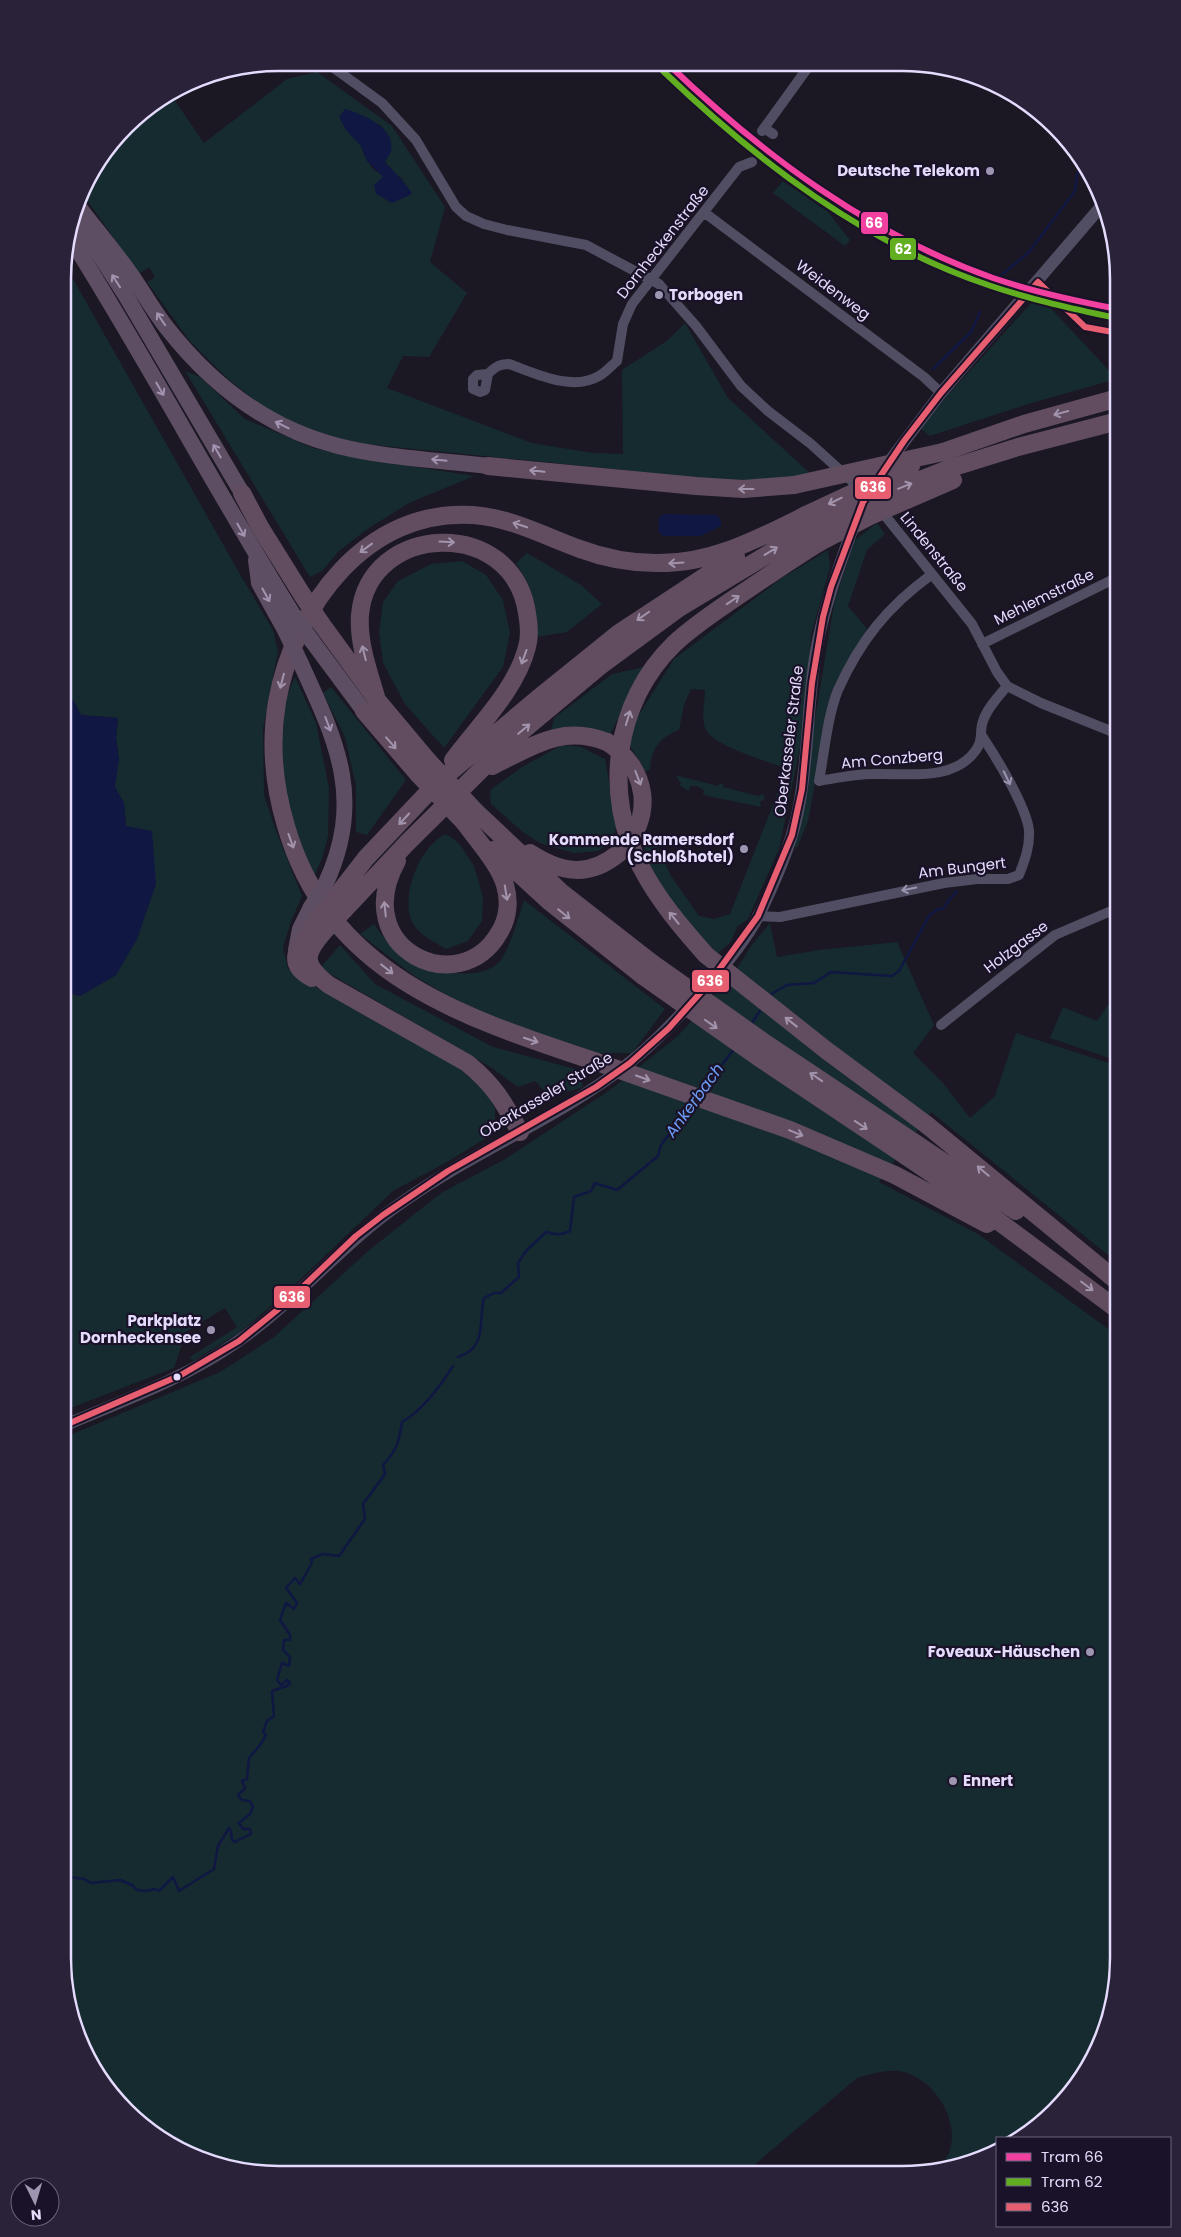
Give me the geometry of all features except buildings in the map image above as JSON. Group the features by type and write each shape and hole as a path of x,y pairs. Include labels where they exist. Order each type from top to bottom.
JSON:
{"highway":[{"path":"82,211 127,269 166,327 195,362 222,387 251,408 291,430 336,446 374,453 488,466 743,489 794,485 943,452 1024,424 1110,400"},
{"path":"79,222 126,296 260,527 370,705"},
{"path":"74,244 118,316 256,556 312,642 370,705 423,768 550,902 648,969 768,1045 910,1149 1110,1304"},
{"path":"1055,1262 895,1175 790,1130 486,1024 452,1009 415,989 368,953 332,917 313,890 295,853 281,809 276,783 274,729 277,703 289,660 310,612 335,576 355,556 401,527 427,519 464,515 506,520 602,556 653,564 701,559 732,550 772,532 813,528 870,516 954,473 1110,424"},
{"path":"335,897 407,843 510,741 600,666 671,614 713,586 943,452"},
{"path":"813,528 674,644 653,668 640,688 621,740 618,767 619,797 625,829 636,857 662,902 706,955 826,1050 927,1125 1110,1275"},
{"path":"437,783 619,633 772,532"},
{"path":"329,984 304,974 297,962 296,954 301,941 366,858 437,783 501,698 520,668 528,646 529,625 526,604 513,575 492,557 477,548 441,541 416,546 392,559 382,568 374,578 364,600 360,624 370,705"},
{"path":"256,556 259,583 286,632 333,737 344,782 343,828 336,857 335,897"},
{"path":"469,816 542,862 560,868 588,869 604,863 619,853 630,842 638,828 642,812 642,793 637,776 628,760 606,742 581,735 556,736 542,741 476,774"},
{"path":"407,843 386,887 385,914 391,931 402,946 425,961 452,964 470,959 485,950 497,937 505,921 508,904 506,886 469,816"},
{"path":"492,829 648,969"},
{"path":"318,918 309,959 314,973 329,984 467,1063 497,1091 520,1132"},
{"path":"910,1149 1102,1268"}],"street":[{"name":"Lindenstraße","path":"338,71 382,103 416,140 456,207 466,216 507,230 586,245 659,284 696,326 741,386 866,494 972,624 1007,686"},
{"path":"766,131 806,71"},
{"name":"Dornheckenstraße","path":"488,374 496,366 509,364 567,382 588,381 599,376 617,361 626,316 632,304 652,281 739,167 752,162"},
{"name":"Oberkasseler Straße","path":"71,1423 181,1375 215,1357 263,1323 356,1236 383,1215 448,1171 520,1132 596,1087 648,1047 669,1028 710,982 758,916 789,842 798,811 812,683 823,617 866,494 941,393 1098,210"},
{"name":"Weidenweg","path":"705,213 924,377 941,393"},
{"name":"Am Conzberg","path":"931,575 890,609 869,634 838,692 819,781 855,775 914,774 947,771 968,760 978,748 982,736 982,722 987,712 1007,686"},
{"name":"Mehlemstraße","path":"982,644 1110,581"},
{"path":"1007,686 1042,703 1110,731"},
{"name":"Am Bungert","path":"758,916 780,917 944,883 977,879 1008,879 1019,875 1027,855 1029,829 1020,804 998,760 982,736"},
{"name":"Holzgasse","path":"941,1026 1054,935 1110,911"}],"green space":[{"path":"317,72 392,126 445,207 430,262 467,293 429,357 403,356 387,388 532,443 593,453 623,454 622,370 668,340 685,323 728,398 811,474 781,481 721,482 605,468 364,444 315,433 263,407 227,378 189,340 147,282 155,277 149,267 139,274 87,200 99,175 123,142 142,123 174,100 204,143 287,79","holes":["380,124 390,147 385,162 396,175 405,180 388,177 376,171 364,155 361,146"]},
{"path":"783,181 828,212 850,240 845,246 773,193"},
{"path":"71,276 273,630 278,652 263,729 264,795 302,896 283,947 288,969 321,990 451,1062 486,1090 495,1108 495,1124 488,1137 393,1191 285,1294 239,1333 193,1361 190,1357 237,1327 225,1308 186,1332 174,1368 71,1408 71,994 80,996 116,975 156,884 126,826 124,803 114,787 119,759 116,738 118,718 81,715 74,701 71,700"},
{"path":"1033,301 1046,303 1110,372 1110,381 1028,404 930,436 919,427"},
{"path":"185,371 200,377 245,419 313,448 367,459 474,476 409,503 366,530 338,552 322,571 310,577"},
{"path":"877,523 885,534 867,550 848,606 868,630 833,689 808,821 797,848 794,846 834,604 854,541"},
{"path":"828,550 830,567 811,635 802,738 779,849 748,919 737,927 730,943 718,953 695,933 654,878 642,842 651,832 671,876 699,916 714,919 730,914 778,792 780,766 738,751 709,734 703,719 705,690 691,689 684,705 679,730 666,737 658,745 653,755 650,769 646,772 628,743 633,724 674,659 782,578"},
{"path":"527,553 581,585 602,604 567,632 536,637 536,616 533,598 527,581 516,563"},
{"path":"462,561 486,575 503,600 510,633 503,667 444,748 405,704 383,663 379,633 383,602 398,581 431,564"},
{"path":"644,667 610,734 591,728 551,730 554,718 612,674"},
{"path":"295,677 316,723 329,788 328,836 322,859 314,876 286,802 278,754 285,703"},
{"path":"331,687 406,780 367,835 356,832 356,786 345,737 323,693"},
{"path":"562,745 581,747 605,759 617,825 611,843 598,851 574,853 542,844 524,833 491,804 490,790 522,767"},
{"path":"675,775 718,786 719,783 723,784 723,787 758,796 763,794 765,799 760,802 761,807 703,795 704,790 697,786 690,786 689,791 680,786 681,783"},
{"path":"446,834 459,843 474,866 483,897 482,921 468,941 446,949 425,936 415,927 410,916 409,894 416,869 422,858 437,840"},
{"path":"524,900 665,1009 632,1053 598,1053 505,1022 452,998 413,975 360,934 374,924 382,936 399,952 421,964 450,972 478,972 490,968 504,956"},
{"path":"770,923 777,957 819,950 897,942 934,1025 913,1053 943,1083 970,1118 995,1096 1016,1033 1110,1063 1110,1257 931,1112 879,1182 978,1234 1110,1330 1110,1958 1106,1999 1094,2038 1075,2073 1058,2095 1039,2114 1008,2137 996,2137 996,2143 982,2150 943,2162 947,2157 952,2142 948,2115 942,2102 923,2082 899,2071 857,2078 754,2166 279,2166 238,2162 199,2150 164,2131 142,2114 123,2095 99,2062 87,2038 75,1999 71,1958 71,1435 220,1372 274,1337 368,1251 441,1193 507,1158 610,1090 678,1036 736,970 751,946"},
{"path":"340,945 375,984 493,1047 579,1070 583,1087 550,1097 535,1081 518,1087 492,1068 320,968"},
{"path":"1110,1002 1110,1058 1050,1038 1063,1007 1097,1021"}],"shaded area":[{"path":"345,109 377,123 388,135 391,151 385,162 403,181 412,194 392,203 376,194 374,185 383,177 367,161 361,146 346,130 339,117"},
{"path":"665,514 717,515 721,521 721,526 701,536 663,536 658,531 659,517"},
{"path":"71,700 74,701 81,715 118,718 116,738 119,759 115,787 124,803 126,826 152,831 156,884 137,939 116,975 80,996 71,994"}],"waterway":[{"name":"Ankerbach","path":"986,288 1029,252 1075,191 1077,174 1080,171"},
{"name":"Ankerbach","path":"933,369 971,332 980,312"},
{"name":"Ankerbach","path":"770,997 773,993 787,985 814,983 831,972 892,976 899,971 929,916 936,910 944,908 957,891"},
{"name":"Ankerbach","path":"751,1024 762,1008"},
{"name":"Ankerbach","path":"701,1092 734,1049"},
{"name":"Ankerbach","path":"458,1357 467,1353 478,1340 484,1298 494,1293 501,1293 519,1277 518,1263 526,1251 546,1232 558,1234 570,1231 574,1197 591,1191 595,1183 617,1190 658,1156 661,1145 693,1103"},
{"name":"Ankerbach","path":"71,1877 84,1879 91,1883 120,1880 132,1885 137,1890 155,1889 159,1891 173,1877 179,1891 214,1869 218,1846 229,1828 232,1840 235,1842 251,1834 250,1829 243,1829 239,1823 250,1814 253,1807 250,1801 242,1800 238,1795 245,1788 242,1781 247,1779 249,1758 266,1735 263,1732 267,1721 274,1716 272,1691 287,1686 290,1683 287,1680 281,1685 277,1680 282,1663 289,1666 290,1657 283,1650 284,1640 290,1640 290,1635 280,1620 286,1603 294,1609 297,1603 286,1588 295,1578 300,1584 312,1563 311,1559 323,1554 339,1556 365,1519 363,1504 385,1474 383,1465 397,1445 402,1422 424,1404 453,1366"}],"tram line":[{"name":"62","path":"663,71 699,105 775,168 857,224 945,268 991,286 1037,300 1110,317"},
{"name":"66","path":"676,71 742,130 819,189 903,239 947,260 993,278 1055,296 1110,307"}],"transit line":[{"name":"636","path":"1038,282 1085,327 1110,332"},
{"name":"636","path":"71,1423 181,1375 239,1341 287,1302 356,1236 383,1215 448,1171 596,1087 630,1063 669,1028 710,982 758,916 792,835 802,789 812,683 823,617 831,587 863,502 904,441 941,393 1038,282"}],"place":[{"name":"Deutsche Telekom","path":"990,171"},
{"name":"Torbogen","path":"659,295"},
{"name":"Kommende Ramersdorf (Schloßhotel)","path":"744,849"},
{"name":"Parkplatz Dornheckensee","path":"211,1330"},
{"name":"Foveaux-Häuschen","path":"1090,1652"},
{"name":"Ennert","path":"953,1781"}]}
